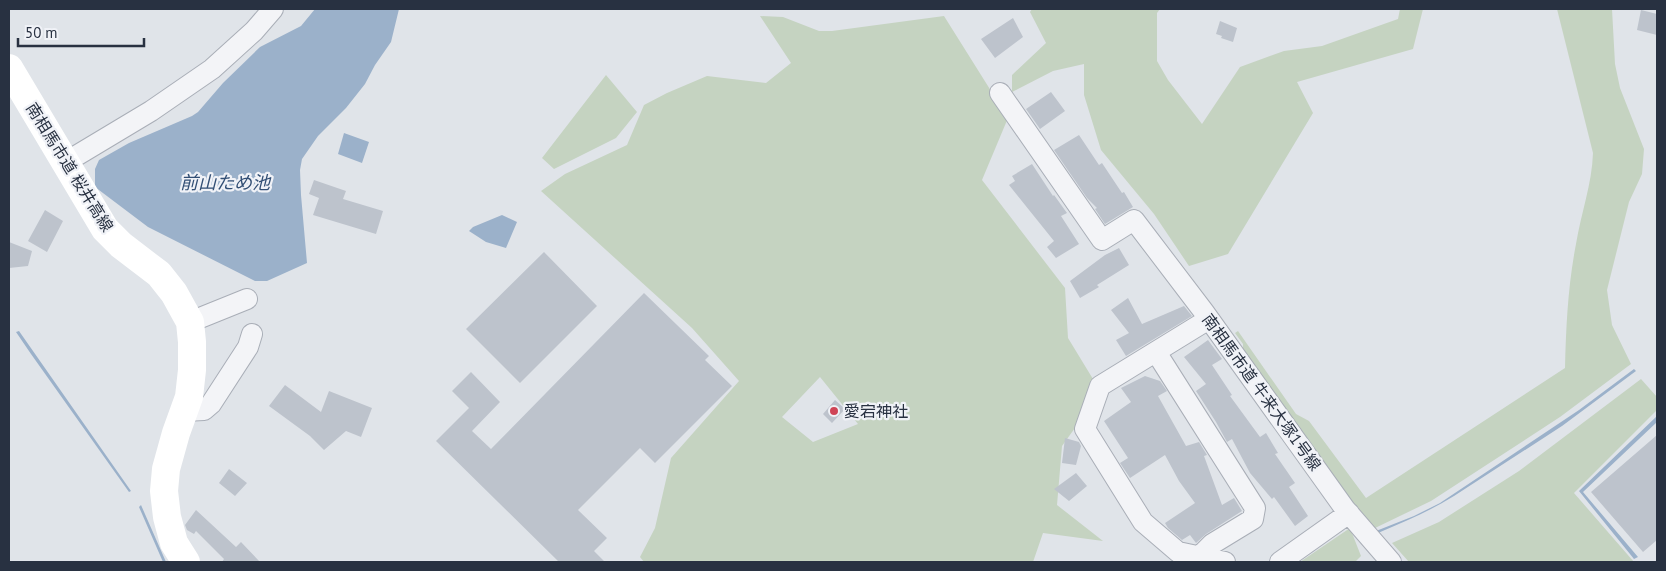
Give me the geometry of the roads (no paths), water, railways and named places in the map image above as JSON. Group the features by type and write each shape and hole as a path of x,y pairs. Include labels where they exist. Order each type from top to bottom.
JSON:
{"street":[{"path":"66,162 150,111 205,74 234,50 273,9"},
{"name":"南相馬市道 桜井高線","path":"9,68 105,229 159,274 174,293 190,322 192,370 189,398 176,433 166,469 164,491 167,517 174,543 186,562"},
{"name":"南相馬市道 牛来大塚1号線","path":"1000,93 1102,240 1134,220 1209,319 1349,513 1392,562"},
{"path":"190,322 247,299"},
{"path":"1209,319 1100,386 1085,428 1143,522 1178,552 1225,562"},
{"path":"184,411 204,410 211,404 248,347 252,334"},
{"path":"1156,352 1255,508 1253,518 1212,544 1199,557"},
{"path":"1280,562 1349,513"}],"water":[{"name":"前山ため池","path":"315,9 399,9 391,42 365,84 346,108 318,136 302,159 300,170 301,195 307,263 267,281 255,281 148,227 95,187 95,169 99,160 129,143 198,112 223,83 260,47 301,26"},
{"path":"344,133 369,142 362,163 338,154"},
{"path":"502,215 517,222 506,248 486,242 469,231 473,227"},
{"path":"19,331 131,491 129,492 31,354 16,332"},
{"path":"1634,369 1636,371 1562,426 1454,496 1436,507 1378,533 1376,531 1440,503 1579,410"},
{"path":"1657,416 1657,422 1583,492 1638,557 1634,559 1579,491"},
{"path":"141,505 166,562 163,562 139,507"}],"place":[{"name":"愛宕神社","path":"834,411"}]}
